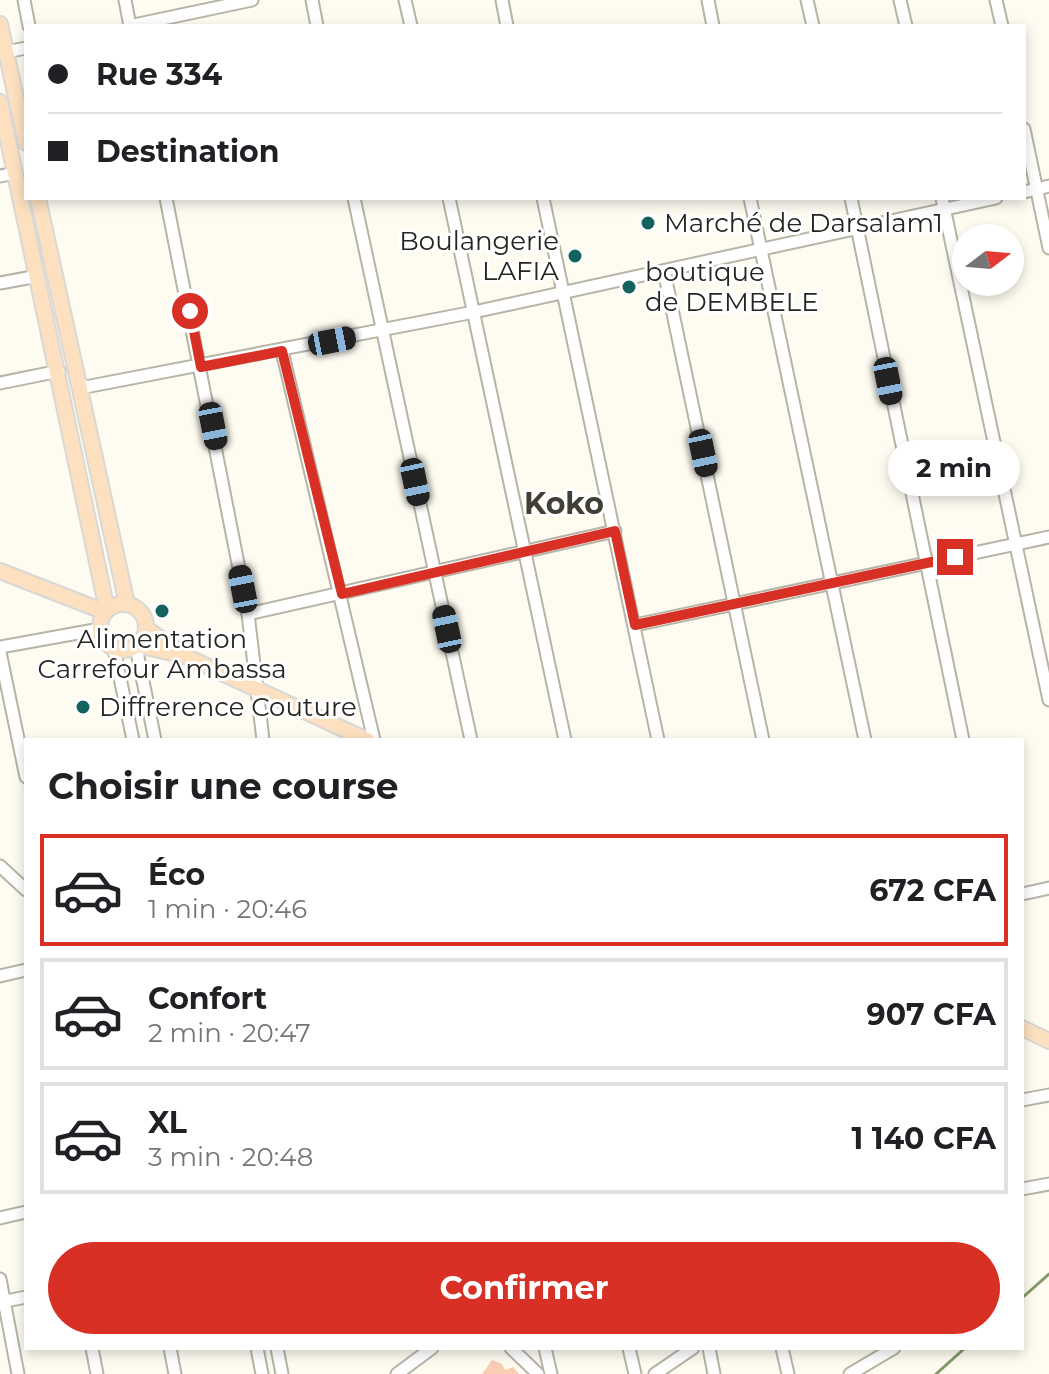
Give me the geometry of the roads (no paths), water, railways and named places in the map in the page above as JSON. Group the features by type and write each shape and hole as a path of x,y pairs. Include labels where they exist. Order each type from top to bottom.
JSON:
{"main road":[{"path":"0,24 24,134"},
{"path":"0,102 59,371 106,611 100,629"},
{"path":"38,200 127,604 141,613 146,628 185,656 363,738"},
{"path":"1,568 65,599 106,611 127,604"},
{"path":"65,599 100,629 104,641 114,649 137,646 185,656"},
{"path":"137,646 146,628"},
{"path":"1024,1029 1049,1041"}],"street":[{"path":"24,0 29,24"},
{"path":"125,0 130,24"},
{"path":"137,24 212,4 252,0"},
{"path":"312,0 317,24"},
{"path":"405,0 411,24"},
{"path":"502,0 507,24"},
{"path":"708,0 713,24"},
{"path":"807,0 813,24"},
{"path":"900,0 906,24"},
{"path":"996,0 1002,24"},
{"path":"6,52 24,48"},
{"path":"1026,135 1043,187 1049,248"},
{"path":"0,176 16,173"},
{"path":"166,200 248,614 263,738"},
{"path":"354,200 471,738"},
{"path":"449,200 565,738"},
{"path":"543,200 658,738"},
{"path":"750,200 865,738"},
{"path":"851,200 924,564 963,738"},
{"path":"80,388 474,312 857,229 944,204 979,200"},
{"path":"944,204 1049,700"},
{"path":"664,271 763,738"},
{"path":"0,283 38,276"},
{"path":"282,351 342,594 374,738"},
{"path":"0,383 59,371"},
{"path":"248,614 615,531"},
{"path":"635,625 1049,537"},
{"path":"24,767 0,649 100,629"},
{"path":"137,646 155,738"},
{"path":"114,649 133,738"},
{"path":"0,866 24,888"},
{"path":"1024,894 1049,888"},
{"path":"0,976 24,970"},
{"path":"1024,1100 1049,1095"},
{"path":"1024,1189 1049,1184"},
{"path":"0,1218 24,1212"},
{"path":"0,1279 18,1374"},
{"path":"2,1302 24,1297"},
{"path":"92,1350 97,1374"},
{"path":"170,1350 175,1374"},
{"path":"257,1350 262,1374"},
{"path":"277,1350 282,1374"},
{"path":"397,1374 429,1350"},
{"path":"513,1350 538,1374"},
{"path":"545,1350 551,1374"},
{"path":"629,1350 635,1374"},
{"path":"655,1374 690,1350"},
{"path":"709,1350 714,1374"},
{"path":"782,1350 788,1374"},
{"path":"870,1350 872,1361"},
{"path":"850,1374 891,1350"}],"waterway":[{"path":"1024,1296 1049,1274"},
{"path":"936,1374 963,1350"}],"place":[{"name":"Marché de Darsalam1","path":"648,223"},
{"name":"Boulangerie LAFIA","path":"575,256"},
{"name":"boutique de DEMBELE","path":"629,287"},
{"name":"Alimentation Carrefour Ambassa","path":"162,611"},
{"name":"Diffrerence Couture","path":"83,707"}],"district":[{"name":"Koko","path":"564,504"}]}
